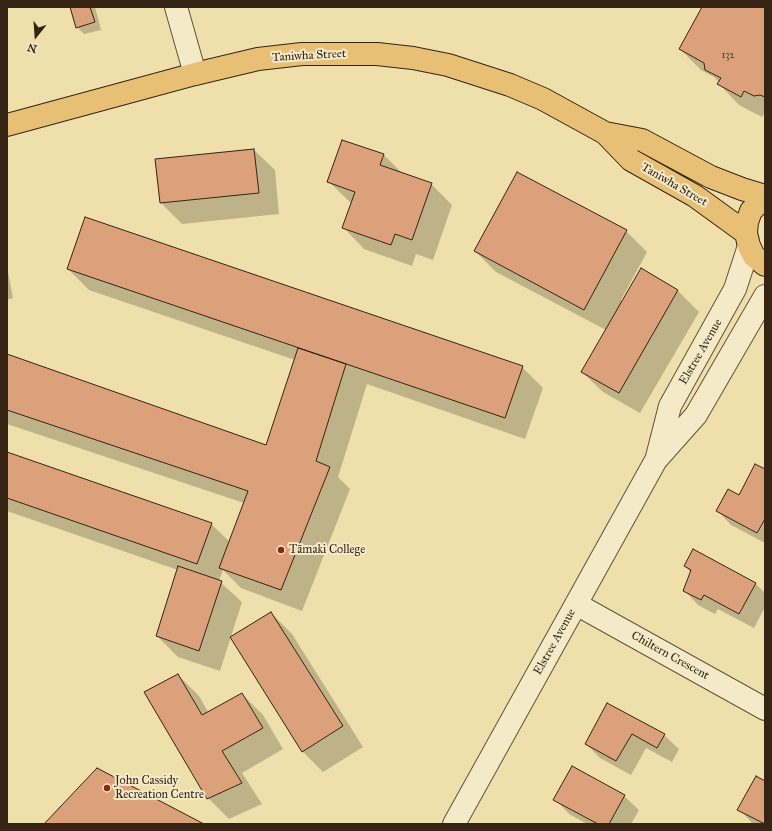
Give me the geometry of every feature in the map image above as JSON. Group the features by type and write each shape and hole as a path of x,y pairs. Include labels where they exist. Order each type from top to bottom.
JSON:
{"main road":[{"name":"Taniwha Street","path":"7,125 195,74 258,59 302,54 343,53 413,58 448,65 510,85 543,99 605,133 631,160 695,196 748,239 754,256 765,265"},
{"name":"Taniwha Street","path":"605,133 642,140 711,177 765,196"},
{"path":"748,239 747,222 751,212 765,196"}],"street":[{"path":"176,7 195,74"},
{"name":"Elstree Avenue","path":"656,460 670,406 733,294 742,270 748,239"},
{"name":"Elstree Avenue","path":"454,824 656,460 696,416 765,296"},
{"name":"Chiltern Crescent","path":"576,604 765,709"}],"building":[{"path":"70,7 90,7 95,22 76,28"},
{"path":"702,7 765,7 765,97 760,95 754,96 744,91 741,97 717,84 721,78 705,70 704,63 679,49"},
{"path":"342,140 384,154 380,165 432,183 412,240 395,234 391,245 342,228 355,192 327,182"},
{"path":"254,149 259,193 160,203 155,159"},
{"path":"517,172 627,230 584,310 474,251"},
{"path":"85,217 523,366 505,418 67,269"},
{"path":"641,268 678,290 619,393 581,372"},
{"path":"298,348 346,364 316,461 330,467 281,590 219,568 248,491 7,410 7,354 266,445"},
{"path":"7,452 212,523 197,564 7,498"},
{"path":"755,464 765,469 765,519 757,533 716,511 728,489 739,495"},
{"path":"693,549 756,583 739,614 704,595 701,600 683,591 691,570 684,566"},
{"path":"178,566 222,581 199,651 156,636"},
{"path":"271,612 343,726 302,752 230,637"},
{"path":"178,674 202,715 242,693 263,728 222,751 242,783 207,799 144,692"},
{"path":"607,703 665,734 657,748 632,734 616,761 585,744"},
{"path":"572,766 625,795 609,824 598,824 553,800"},
{"name":"John Cassidy Recreation Centre","path":"97,768 204,824 44,824"},
{"path":"756,776 765,781 765,824 737,810"}],"place":[{"name":"Tāmaki College","path":"281,550"},
{"name":"John Cassidy Recreation Centre","path":"107,788"}]}
